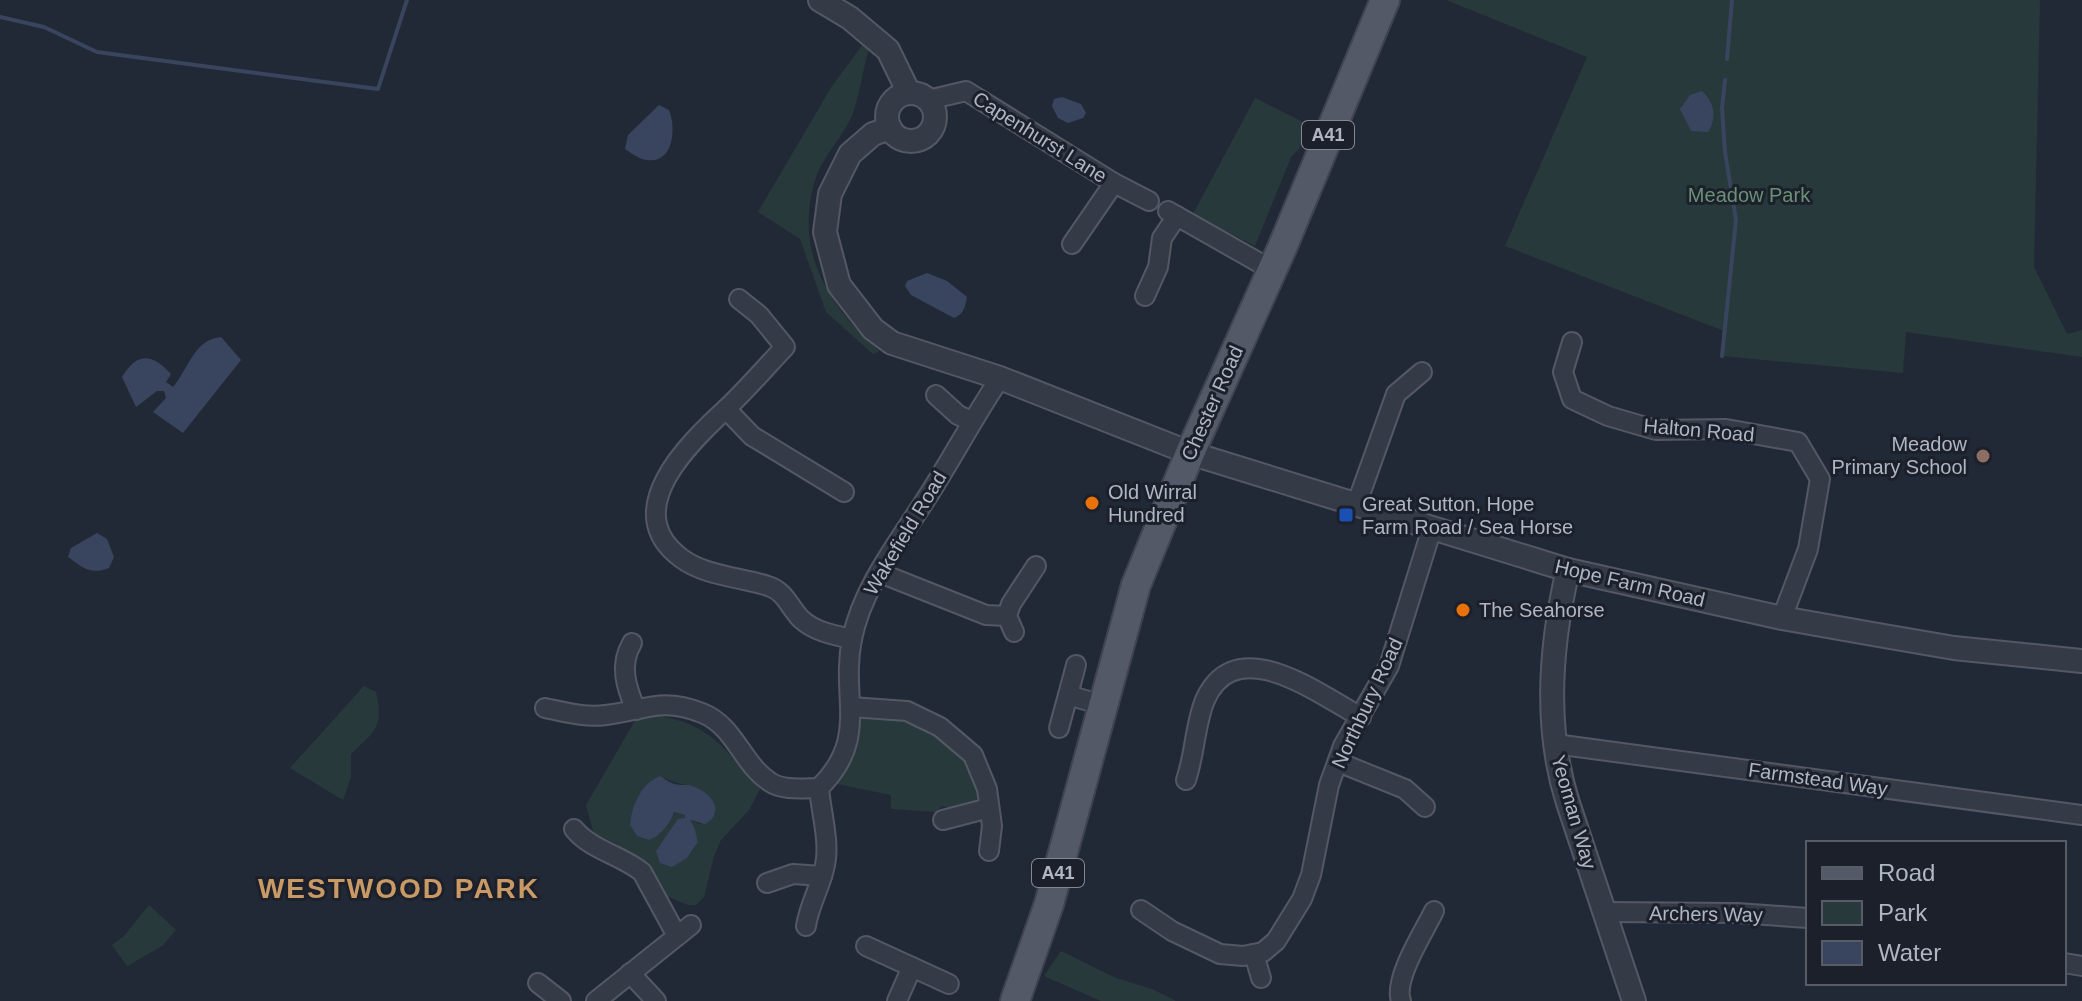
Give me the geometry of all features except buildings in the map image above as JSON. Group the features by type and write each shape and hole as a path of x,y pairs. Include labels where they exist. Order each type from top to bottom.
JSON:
{"main road":[{"name":"Chester Road","path":"1015,1001 1053,891 1136,585 1385,0"}],"street":[{"path":"820,0 850,18 888,50 919,97 933,107 935,119 926,135 911,141 903,139 890,128 887,120 890,105 895,99 919,97"},
{"name":"Capenhurst Lane","path":"919,97 966,91 1114,183 1149,201"},
{"name":"Hope Farm Road","path":"890,128 873,134 850,154 830,194 825,232 839,285 873,329 892,343 1000,378 1190,453 1568,570 1782,618 1954,648 2082,661"},
{"path":"1072,244 1114,183"},
{"path":"1145,296 1158,267 1162,238 1173,213 1272,270"},
{"path":"739,299 759,315 785,347 709,423 672,466 661,485 656,506 658,525 666,543 695,566 772,587 815,630 852,639"},
{"name":"Halton Road","path":"1571,342 1563,372 1572,399 1608,416 1656,430 1726,429 1798,442 1820,479 1808,549 1782,618"},
{"path":"1357,503 1396,394 1422,372"},
{"name":"Wakefield Road","path":"819,788 834,773 850,741 852,639 866,596 1000,378"},
{"path":"936,395 958,415 971,421"},
{"path":"726,409 752,436 844,492"},
{"name":"Northbury Road","path":"1254,954 1263,952 1276,941 1302,899 1311,875 1329,785 1348,734 1380,685 1398,644 1432,528"},
{"path":"880,573 1011,624 1011,604 1036,566"},
{"name":"Yeoman Way","path":"1568,570 1560,603 1551,713 1560,779 1634,1001"},
{"path":"625,648 625,680 636,710"},
{"path":"1059,728 1076,665"},
{"path":"1187,780 1204,702 1212,687 1239,668 1257,666 1275,672 1361,717"},
{"path":"1068,695 1102,705"},
{"path":"545,708 579,716 603,716 660,703 681,706 705,714 732,736 772,784 819,788 826,855 806,926"},
{"path":"851,707 907,711 940,727 973,755 987,789 992,826 989,851"},
{"name":"Farmstead Way","path":"1555,744 2082,815"},
{"path":"1338,762 1412,784 1425,807"},
{"path":"943,820 989,808"},
{"path":"576,839 634,865 684,931 596,1001"},
{"path":"767,883 793,874 822,876"},
{"path":"1141,910 1172,921 1220,954 1254,954 1261,978"},
{"path":"1401,1001 1402,977 1434,911"},
{"name":"Archers Way","path":"1604,912 1737,913 1806,918"},
{"path":"866,946 949,984"},
{"path":"897,1001 912,967"},
{"path":"630,973 656,1001"},
{"path":"538,983 561,1001"}],"green space":[{"name":"Meadow Park","path":"1446,0 2040,0 2034,267 2067,334 2082,330 2082,357 1906,332 1903,373 1722,356 1724,331 1505,246 1587,57"},
{"path":"863,44 869,48 855,105 816,177 809,228 819,274 844,314 879,351 873,354 826,312 800,239 758,212 832,86"},
{"path":"1255,98 1309,125 1299,149 1291,157 1255,246 1193,214"},
{"path":"364,686 376,692 378,721 372,734 351,754 351,777 343,800 290,768"},
{"path":"660,716 678,720 706,733 760,789 749,810 721,840 704,897 696,905 666,896 650,867 615,843 594,834 586,805 636,719","holes":["660,776 702,792 713,804 716,814 700,824 689,820 698,842 687,858 685,815 674,812 665,829 649,840 637,836 630,825 635,803 647,784"]},
{"path":"858,716 904,719 935,731 973,768 981,790 976,800 949,808 942,806 935,812 891,809 891,795 837,784 855,752 859,735"},
{"path":"149,905 176,930 162,946 127,966 112,945 124,936"},
{"path":"1061,951 1116,978 1152,989 1176,1001 1101,1001 1044,976"}],"water":[{"path":"1702,91 1712,106 1713,121 1708,132 1691,131 1680,109 1690,95"},
{"path":"1062,97 1081,104 1086,113 1083,118 1068,123 1058,118 1052,106 1054,99"},
{"path":"659,105 669,110 673,127 670,145 660,158 642,159 625,149 628,135"},
{"path":"927,273 947,281 967,297 960,314 954,318 911,295 905,286 907,281"},
{"path":"221,337 241,360 183,433 153,412 166,398 164,391 157,391 136,407 122,377 133,363 145,358 157,362 171,374 166,382 173,387 198,349 204,343"},
{"path":"97,533 107,539 114,557 109,568 92,570 68,557 71,548"},
{"path":"660,776 674,784 699,789 710,797 716,808 712,819 705,824 690,820 698,842 687,858 672,867 660,863 656,851 678,819 685,818 685,815 674,812 664,829 649,840 637,836 630,825 638,796 647,784"}],"waterway":[{"path":"0,17 44,27 97,52 378,89 407,0"},
{"path":"1727,59 1732,0"},
{"path":"1722,356 1736,220 1725,152 1722,108 1725,80"}],"place":[{"name":"Meadow Primary School","path":"1983,456"},
{"name":"Old Wirral Hundred","path":"1092,503"},
{"name":"Great Sutton, Hope Farm Road / Sea Horse","path":"1346,515"},
{"name":"The Seahorse","path":"1463,610"}],"district":[{"name":"WESTWOOD PARK","path":"399,888"}]}
